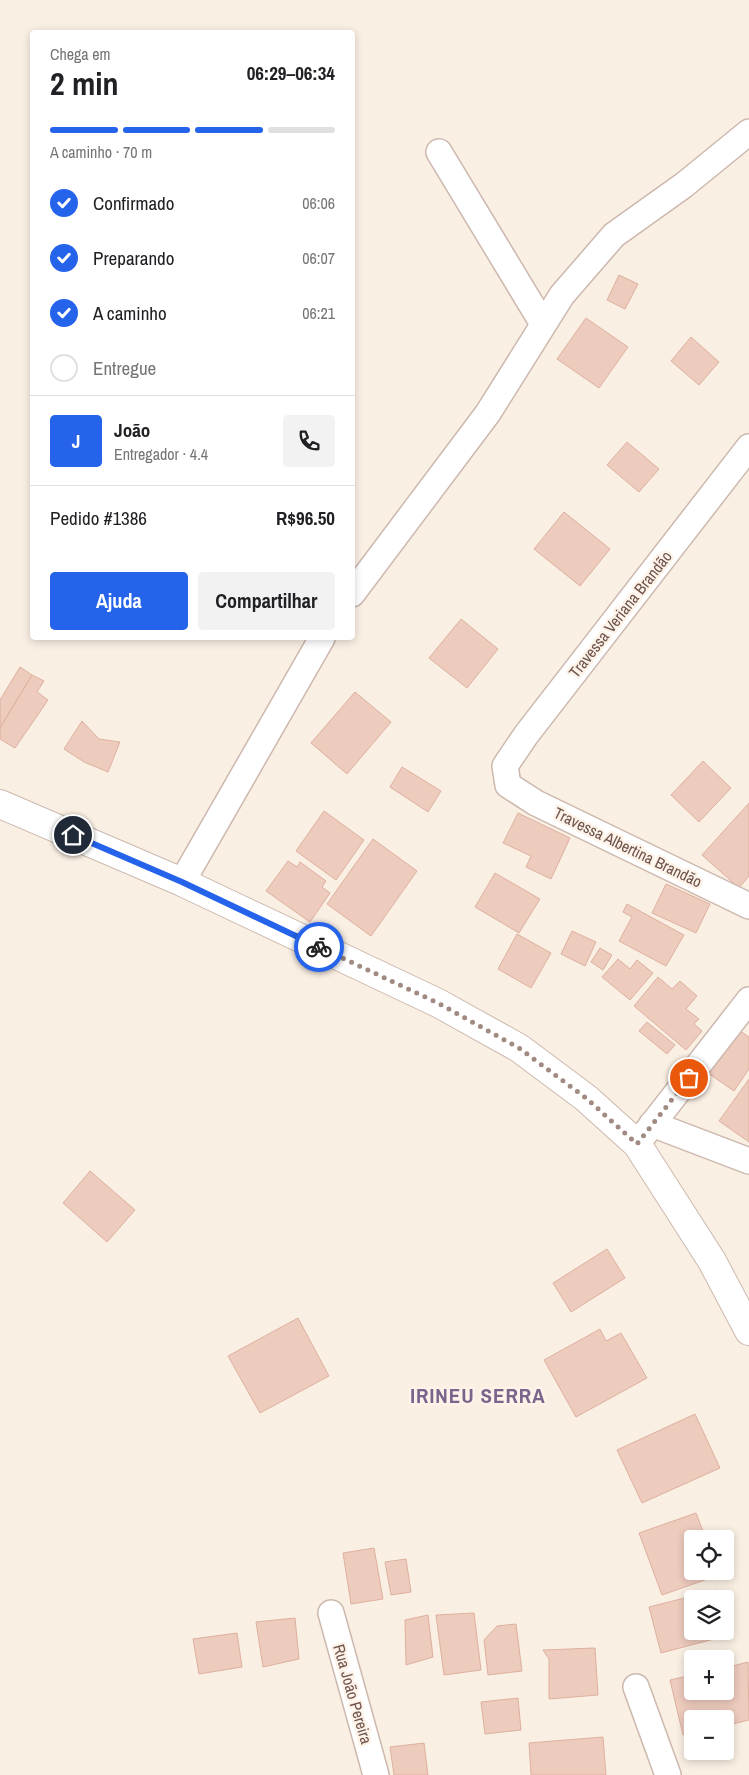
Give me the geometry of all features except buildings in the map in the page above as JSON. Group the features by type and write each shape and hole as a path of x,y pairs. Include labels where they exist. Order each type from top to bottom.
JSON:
{"street":[{"path":"355,590 488,413 562,295 614,235 684,186 749,132"},
{"path":"439,152 543,324"},
{"name":"Travessa Veriana Brandão","path":"508,785 505,766 526,735 749,447"},
{"path":"182,882 321,640"},
{"name":"Travessa Albertina Brandão","path":"508,785 536,803 749,906"},
{"path":"0,804 182,882 438,1003 519,1048 586,1098 645,1134 749,1161"},
{"path":"645,1134 749,1000"},
{"path":"645,1134 749,1331"},
{"name":"Rua João Pereira","path":"331,1613 376,1775"},
{"path":"636,1687 668,1775"}],"way so far":[{"path":"319,947 438,1003 519,1048 586,1098 637,1144 689,1078"}],"district":[{"name":"IRINEU SERRA","path":"478,1395"}],"route":[{"path":"73,835 182,882 319,947"}]}
